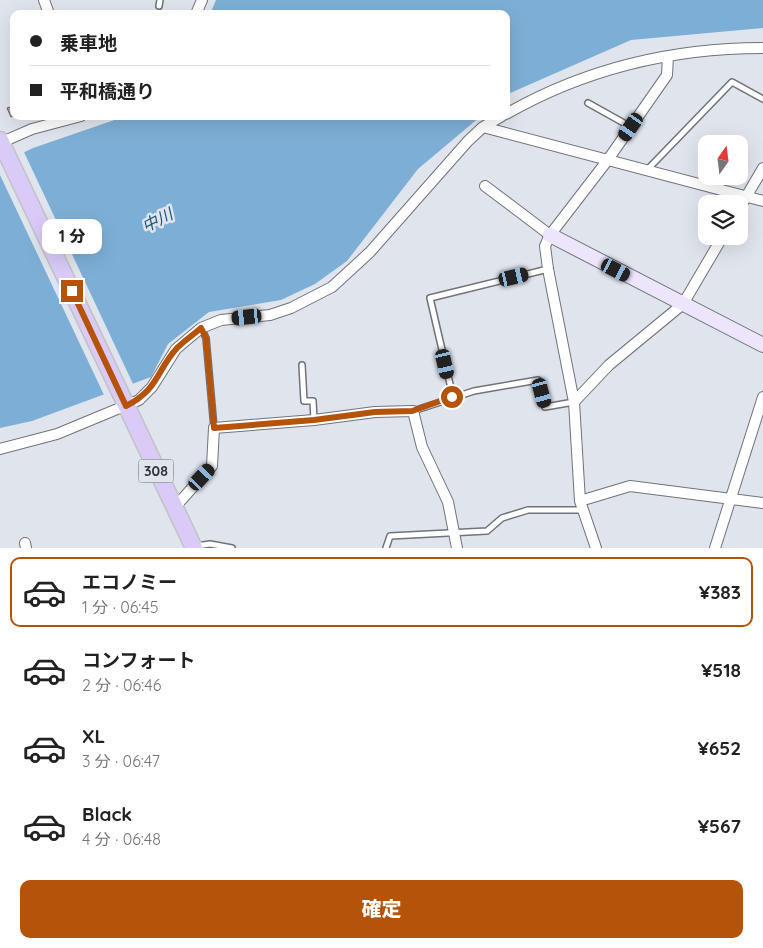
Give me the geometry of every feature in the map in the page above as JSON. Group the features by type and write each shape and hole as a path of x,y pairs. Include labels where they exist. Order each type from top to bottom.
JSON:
{"main road":[{"name":"308","path":"2,145 193,547"}],"street":[{"path":"510,112 566,84 617,67 668,56 720,48 763,48"},
{"path":"596,548 582,506 574,402 545,246 550,235 607,161 667,75 668,56"},
{"path":"0,450 57,434 123,400 139,400 152,387 176,349 201,328 221,320 270,315 291,308 332,287 370,252 483,127 495,120"},
{"path":"2,145 52,121"},
{"path":"483,127 742,195"},
{"path":"747,195 763,168"},
{"path":"484,186 550,235 763,345"},
{"path":"748,197 763,201"},
{"path":"574,402 609,365 683,304 718,245"},
{"path":"715,548 763,397"},
{"path":"174,508 212,466 214,428 314,420 375,412 412,411 422,447 448,502 457,548"},
{"path":"582,506 630,486 763,503"}],"lane":[{"path":"647,170 732,82 763,99"},
{"path":"588,103 631,127"},
{"path":"452,397 430,298 548,269"},
{"path":"201,328 206,338 214,428"},
{"path":"302,365 304,401 313,401 314,420"},
{"path":"412,411 474,391 538,380 545,407 574,402"},
{"path":"386,548 390,536 487,531 502,518 528,510 582,506"},
{"path":"193,547 210,544 232,548"}],"water":[{"path":"216,0 763,0 763,28 631,40 510,93 510,10 212,10"},
{"name":"中川","path":"114,120 476,120 418,169 347,261 315,284 281,300 209,312 168,344 151,377 32,421 0,428 0,164 33,148"}],"pier":[{"path":"23,150 134,386 105,397 0,175 0,161"}],"route":[{"path":"72,291 126,406 139,400 152,387 176,349 201,328 206,338 214,428 314,420 375,412 412,411 452,397"}]}
